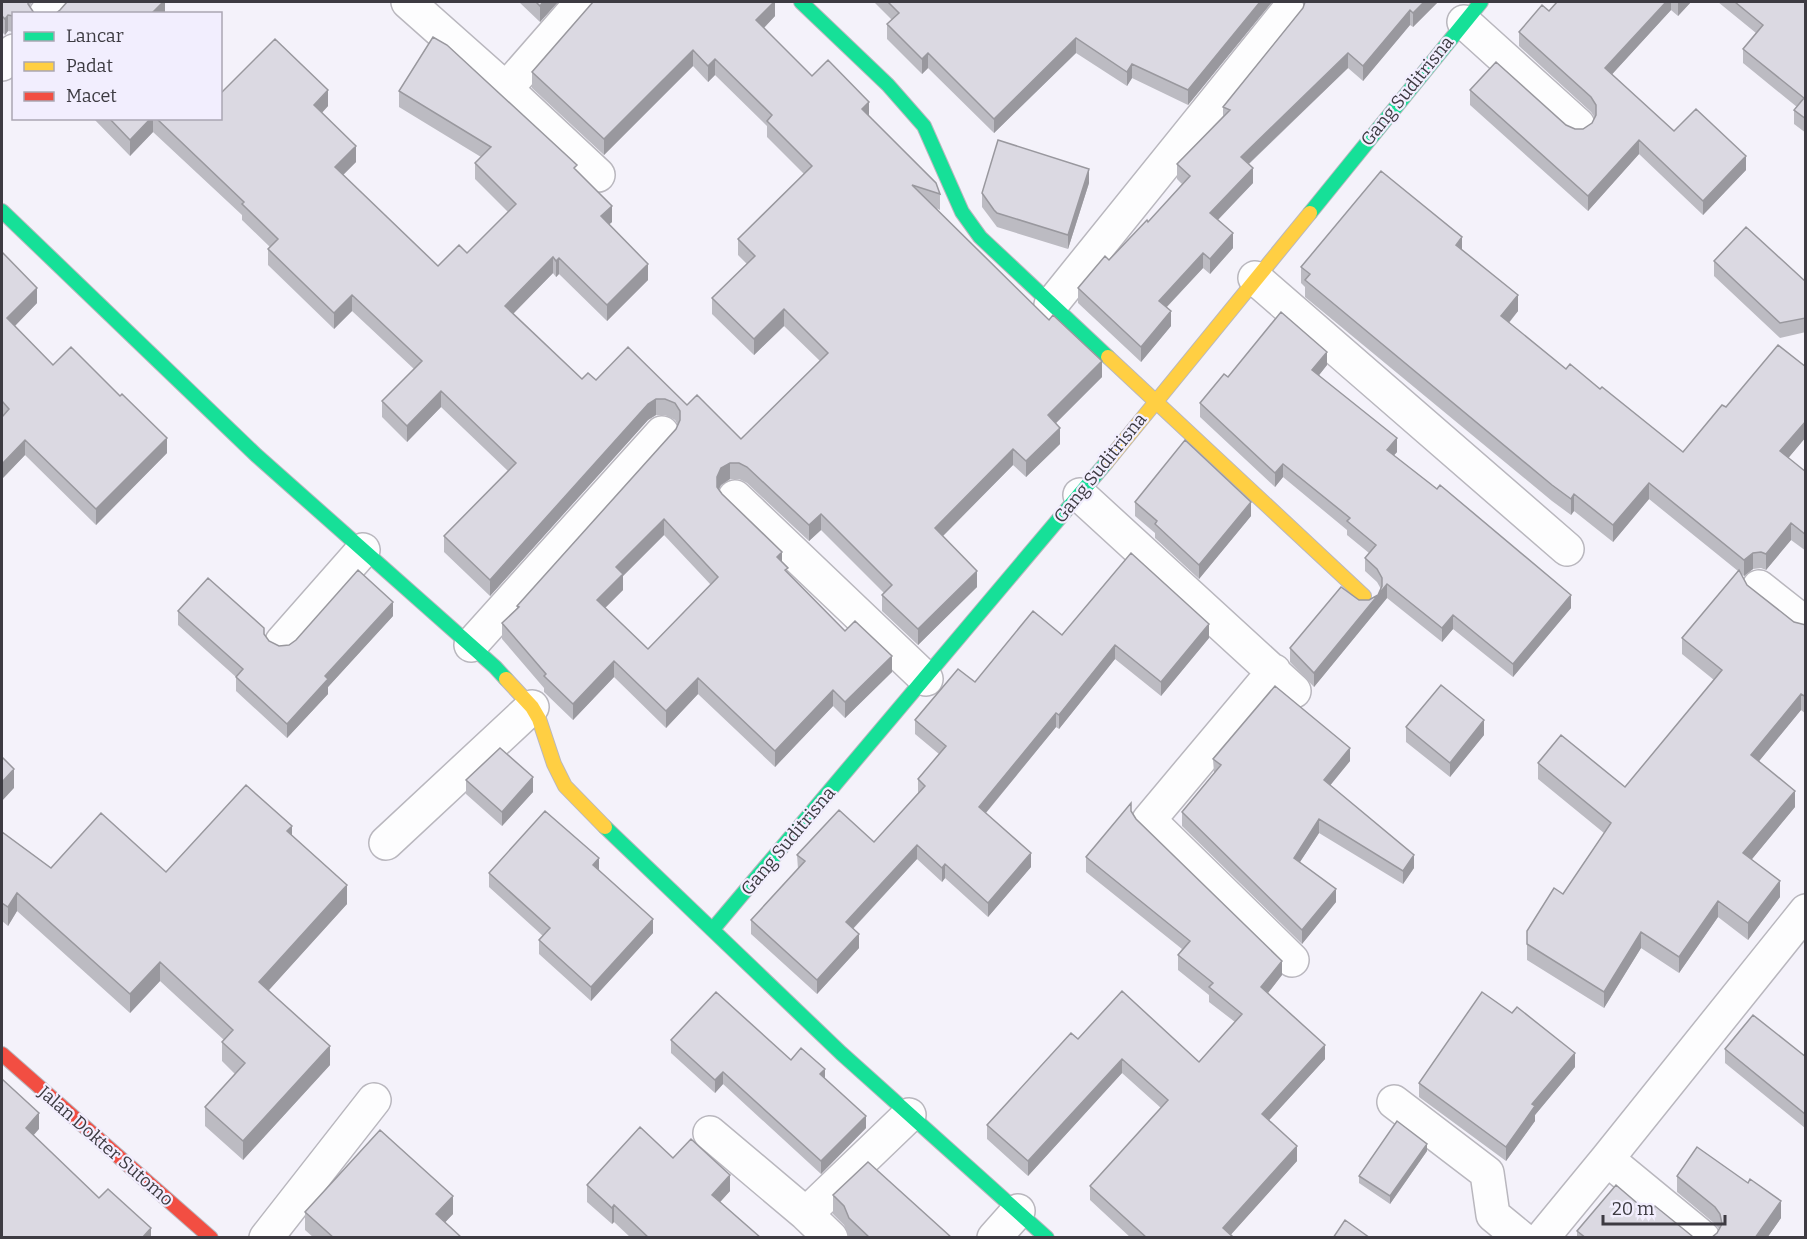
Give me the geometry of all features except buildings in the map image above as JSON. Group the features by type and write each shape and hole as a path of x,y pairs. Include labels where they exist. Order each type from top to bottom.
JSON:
{"street":[{"path":"408,2 598,175"},
{"path":"506,89 582,2"},
{"path":"801,2 912,111 924,126 953,194 980,237 1364,596"},
{"path":"1051,305 1288,11"},
{"path":"1473,12 1578,125"},
{"name":"Gang Suditrisna","path":"713,929 1080,495 1473,12"},
{"path":"2,211 256,455 495,667 532,707 565,786 841,1053 1047,1238"},
{"path":"1255,278 1567,549"},
{"path":"471,645 662,433"},
{"path":"1080,495 1284,681 1149,820 1292,960"},
{"path":"735,497 926,679"},
{"path":"282,642 363,550"},
{"path":"1759,587 1806,624"},
{"path":"386,843 532,707"},
{"path":"1542,1238 1806,911"},
{"name":"Jalan Dokter Sutomo","path":"2,1053 211,1238"},
{"path":"266,1238 374,1100"},
{"path":"1394,1102 1487,1173 1493,1215 1521,1238"},
{"path":"806,1214 909,1115"},
{"path":"710,1133 831,1238"},
{"path":"1607,1159 1703,1238"},
{"path":"994,1238 1018,1211"}],"traffic: fast":[{"path":"801,2 888,85 924,126 962,212 980,237 1108,357"},
{"path":"1310,213 1481,2"},
{"path":"2,211 256,455 506,679"},
{"path":"713,929 1106,463"},
{"path":"605,827 841,1053 1047,1238"}],"traffic: slow":[{"path":"1106,463 1310,213"},
{"path":"1108,357 1364,596"},
{"path":"506,679 532,707 539,719 554,764 565,786 605,827"}],"traffic: jam":[{"path":"2,1054 211,1238"}]}
